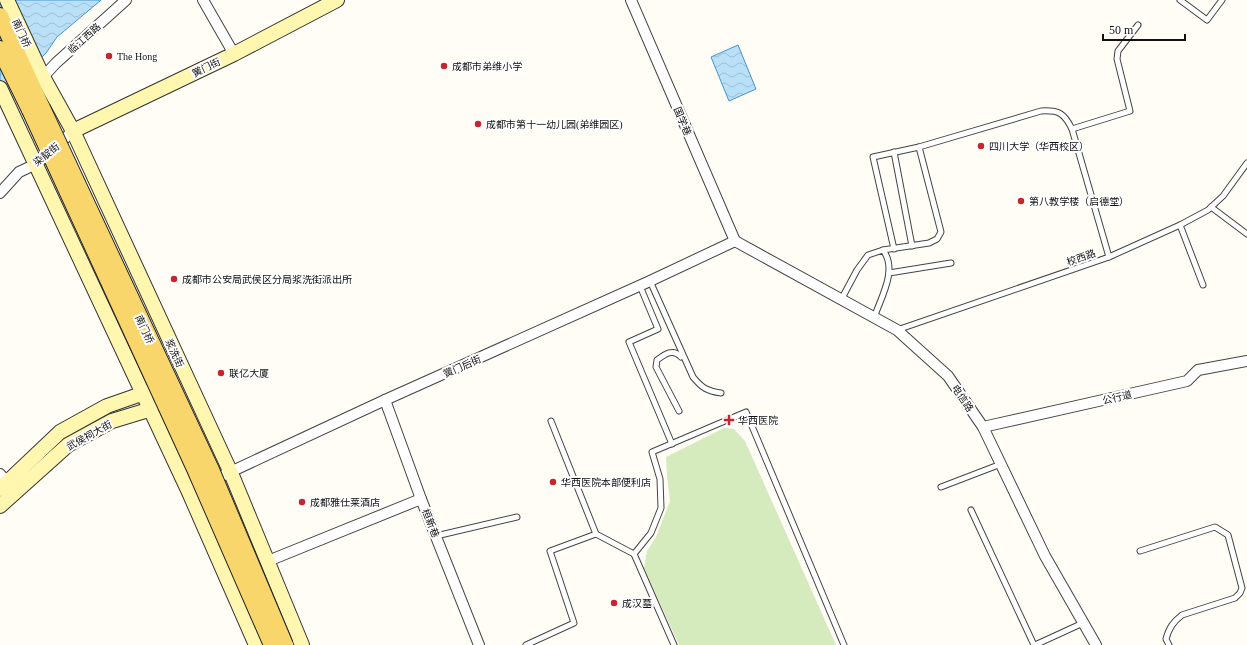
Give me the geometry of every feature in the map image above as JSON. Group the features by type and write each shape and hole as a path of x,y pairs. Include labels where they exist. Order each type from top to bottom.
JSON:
{"main road":[{"name":"南门桥","path":"7,0 40,71"},
{"name":"黉门街","path":"73,131 234,54 337,0"},
{"name":"南门桥","path":"0,16 212,472 285,645"},
{"name":"南门桥","path":"0,49 30,110 195,469 272,645"},
{"name":"浆洗街","path":"40,71 73,131 231,473 302,645"},
{"path":"3,100 36,164 188,490 256,645"},
{"name":"武侯祠大街","path":"2,482 60,432 107,406 143,395 186,376"},
{"name":"武侯祠大街","path":"0,506 68,445 112,421 150,410 193,391"}],"street":[{"name":"临江西路","path":"40,71 56,63 126,0"},
{"path":"203,0 234,54"},
{"name":"国学巷","path":"631,0 735,241"},
{"name":"染靛街","path":"0,193 19,172 36,164 73,131"},
{"name":"黉门后街","path":"188,490 231,473 385,400 640,286 735,241"},
{"name":"电信路","path":"735,241 897,330 948,376 983,427 1044,556 1096,645"},
{"name":"公行道","path":"983,427 1187,381 1198,370 1247,361"},
{"name":"桓新巷","path":"385,400 421,499 479,645"},
{"path":"268,561 421,499"}],"lane":[{"path":"1180,0 1207,20 1222,0"},
{"path":"1072,129 1130,111 1116,59 1118,51 1138,25"},
{"path":"894,249 873,157 918,147 1041,111 1052,110 1067,118 1072,129 1109,257"},
{"path":"841,300 857,270 868,255 883,250 929,243 937,239 941,232 918,147"},
{"path":"894,152 912,246"},
{"name":"校西路","path":"897,330 1109,257 1180,225 1208,210 1222,196 1247,163"},
{"path":"1211,207 1247,234"},
{"path":"1180,225 1203,286"},
{"path":"874,318 889,273 890,262 883,250"},
{"path":"889,273 951,263"},
{"path":"650,281 693,377 701,387 711,392 721,393"},
{"path":"640,286 658,329 629,342 672,444"},
{"path":"678,411 656,367 657,360 671,352 678,354 684,359"},
{"path":"634,554 651,533 661,508 660,479 652,452 746,412 844,645"},
{"path":"551,421 596,534 634,554 674,645"},
{"path":"941,487 1001,464"},
{"path":"971,510 1034,645 1083,623"},
{"path":"436,536 517,518"},
{"path":"1140,551 1215,527 1228,535 1242,588 1240,594 1235,598 1182,615 1175,620 1166,639 1169,645"},
{"path":"526,645 574,623 550,551 596,534"}],"green space":[{"path":"724,428 734,429 745,441 836,645 679,645 644,568 647,551 656,537 670,501 666,457"}],"water":[{"path":"0,0 101,0 57,37 46,53 0,97"},
{"path":"738,45 756,89 729,101 711,57"}],"place":[{"name":"The Hong","path":"109,56"},
{"name":"成都市弟维小学","path":"444,66"},
{"name":"成都市第十一幼儿园(弟维园区)","path":"478,124"},
{"name":"四川大学（华西校区）","path":"981,146"},
{"name":"第八教学楼（启德堂）","path":"1021,201"},
{"name":"成都市公安局武侯区分局浆洗街派出所","path":"174,279"},
{"name":"联亿大厦","path":"221,373"},
{"name":"华西医院","path":"729,420"},
{"name":"华西医院本部便利店","path":"553,482"},
{"name":"成都雅仕莱酒店","path":"302,502"},
{"name":"成汉墓","path":"614,603"}]}
